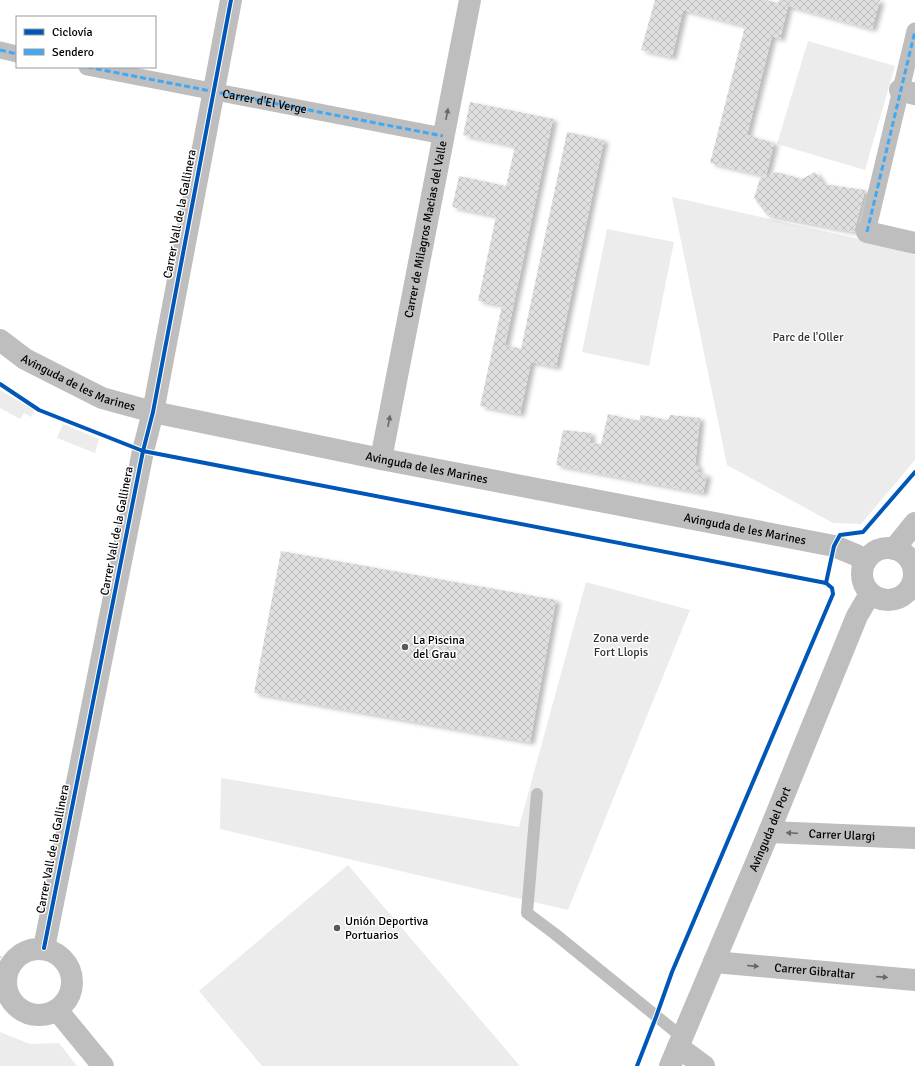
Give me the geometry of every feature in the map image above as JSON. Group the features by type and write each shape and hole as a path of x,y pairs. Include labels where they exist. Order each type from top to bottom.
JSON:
{"street":[{"name":"Carrer Vall de la Gallinera","path":"44,948 143,451 153,412 231,0"},
{"name":"Carrer de Milagros Macias del Valle","path":"381,459 470,0"},
{"path":"915,31 908,92 867,232 915,243"},
{"path":"0,50 16,54"},
{"name":"Carrer d'El Verge","path":"92,68 443,136"},
{"name":"Avinguda de les Marines","path":"0,340 25,358 102,398 153,412 381,459 834,546 856,555 865,562"},
{"path":"894,549 915,523"},
{"path":"885,548 894,549 902,552 912,565 914,577 912,591 895,600 886,601 878,599 870,594 864,587 862,570 870,555 877,550 885,548"},
{"name":"Avinguda del Port","path":"677,1050 770,832 857,616 870,594"},
{"name":"Carrer Ulargi","path":"770,832 915,838"},
{"path":"33,948 44,948 59,955 69,967 72,975 71,991 63,1005 57,1010 46,1014 36,1015 25,1013 16,1007 9,998 5,988 4,962 33,948"},
{"name":"Carrer Gibraltar","path":"714,962 915,980"},
{"path":"57,1010 103,1066"},
{"path":"677,1050 704,1066"}],"lane":[{"path":"537,794 526,913 555,934 677,1050"}],"green space":[{"path":"808,41 895,66 865,170 777,144"},
{"name":"Parc de l'Oller","path":"672,197 859,239 915,255 915,460 861,524 833,523 727,465"},
{"path":"607,229 674,242 649,366 582,352"},
{"path":"0,390 34,410 31,417 24,413 20,419 0,408"},
{"path":"63,424 99,439 95,453 57,438"},
{"name":"Zona verde Fort Llopis","path":"586,582 690,610 568,910 220,829 221,778 519,827"},
{"name":"Unión Deportiva Portuarios","path":"348,865 520,1066 262,1066 199,991"},
{"path":"0,1032 30,1044 59,1043 77,1066 0,1066"}],"building":[{"path":"655,0 766,0 778,3 779,0 880,0 872,29 788,6 780,39 772,36 747,135 774,143 766,176 710,163 745,26 683,10 672,57 641,50"},
{"path":"470,102 553,119 505,345 521,349 567,132 604,140 556,367 531,362 520,414 480,406 502,305 478,301 496,216 452,207 459,176 506,186 515,146 463,135"},
{"path":"776,172 802,179 815,172 823,184 865,190 854,232 767,215 754,198 760,178"},
{"path":"608,414 639,421 641,415 668,420 670,415 700,418 695,465 699,467 697,472 707,475 703,493 556,465 563,430 591,433 590,443 601,444"},
{"name":"La Piscina del Grau","path":"281,551 556,600 530,742 254,693"}],"marked path":[{"path":"867,232 915,31"},
{"path":"0,50 16,54"},
{"path":"92,68 443,136"}],"cycle path":[{"path":"44,948 143,451 153,412 231,0"},
{"path":"0,384 39,410 143,451 826,583 832,588 833,594 672,972 637,1066"},
{"path":"826,583 834,546 840,535 863,532 915,472"}],"place":[{"name":"La Piscina del Grau","path":"405,647"},
{"name":"Unión Deportiva Portuarios","path":"337,928"}]}
